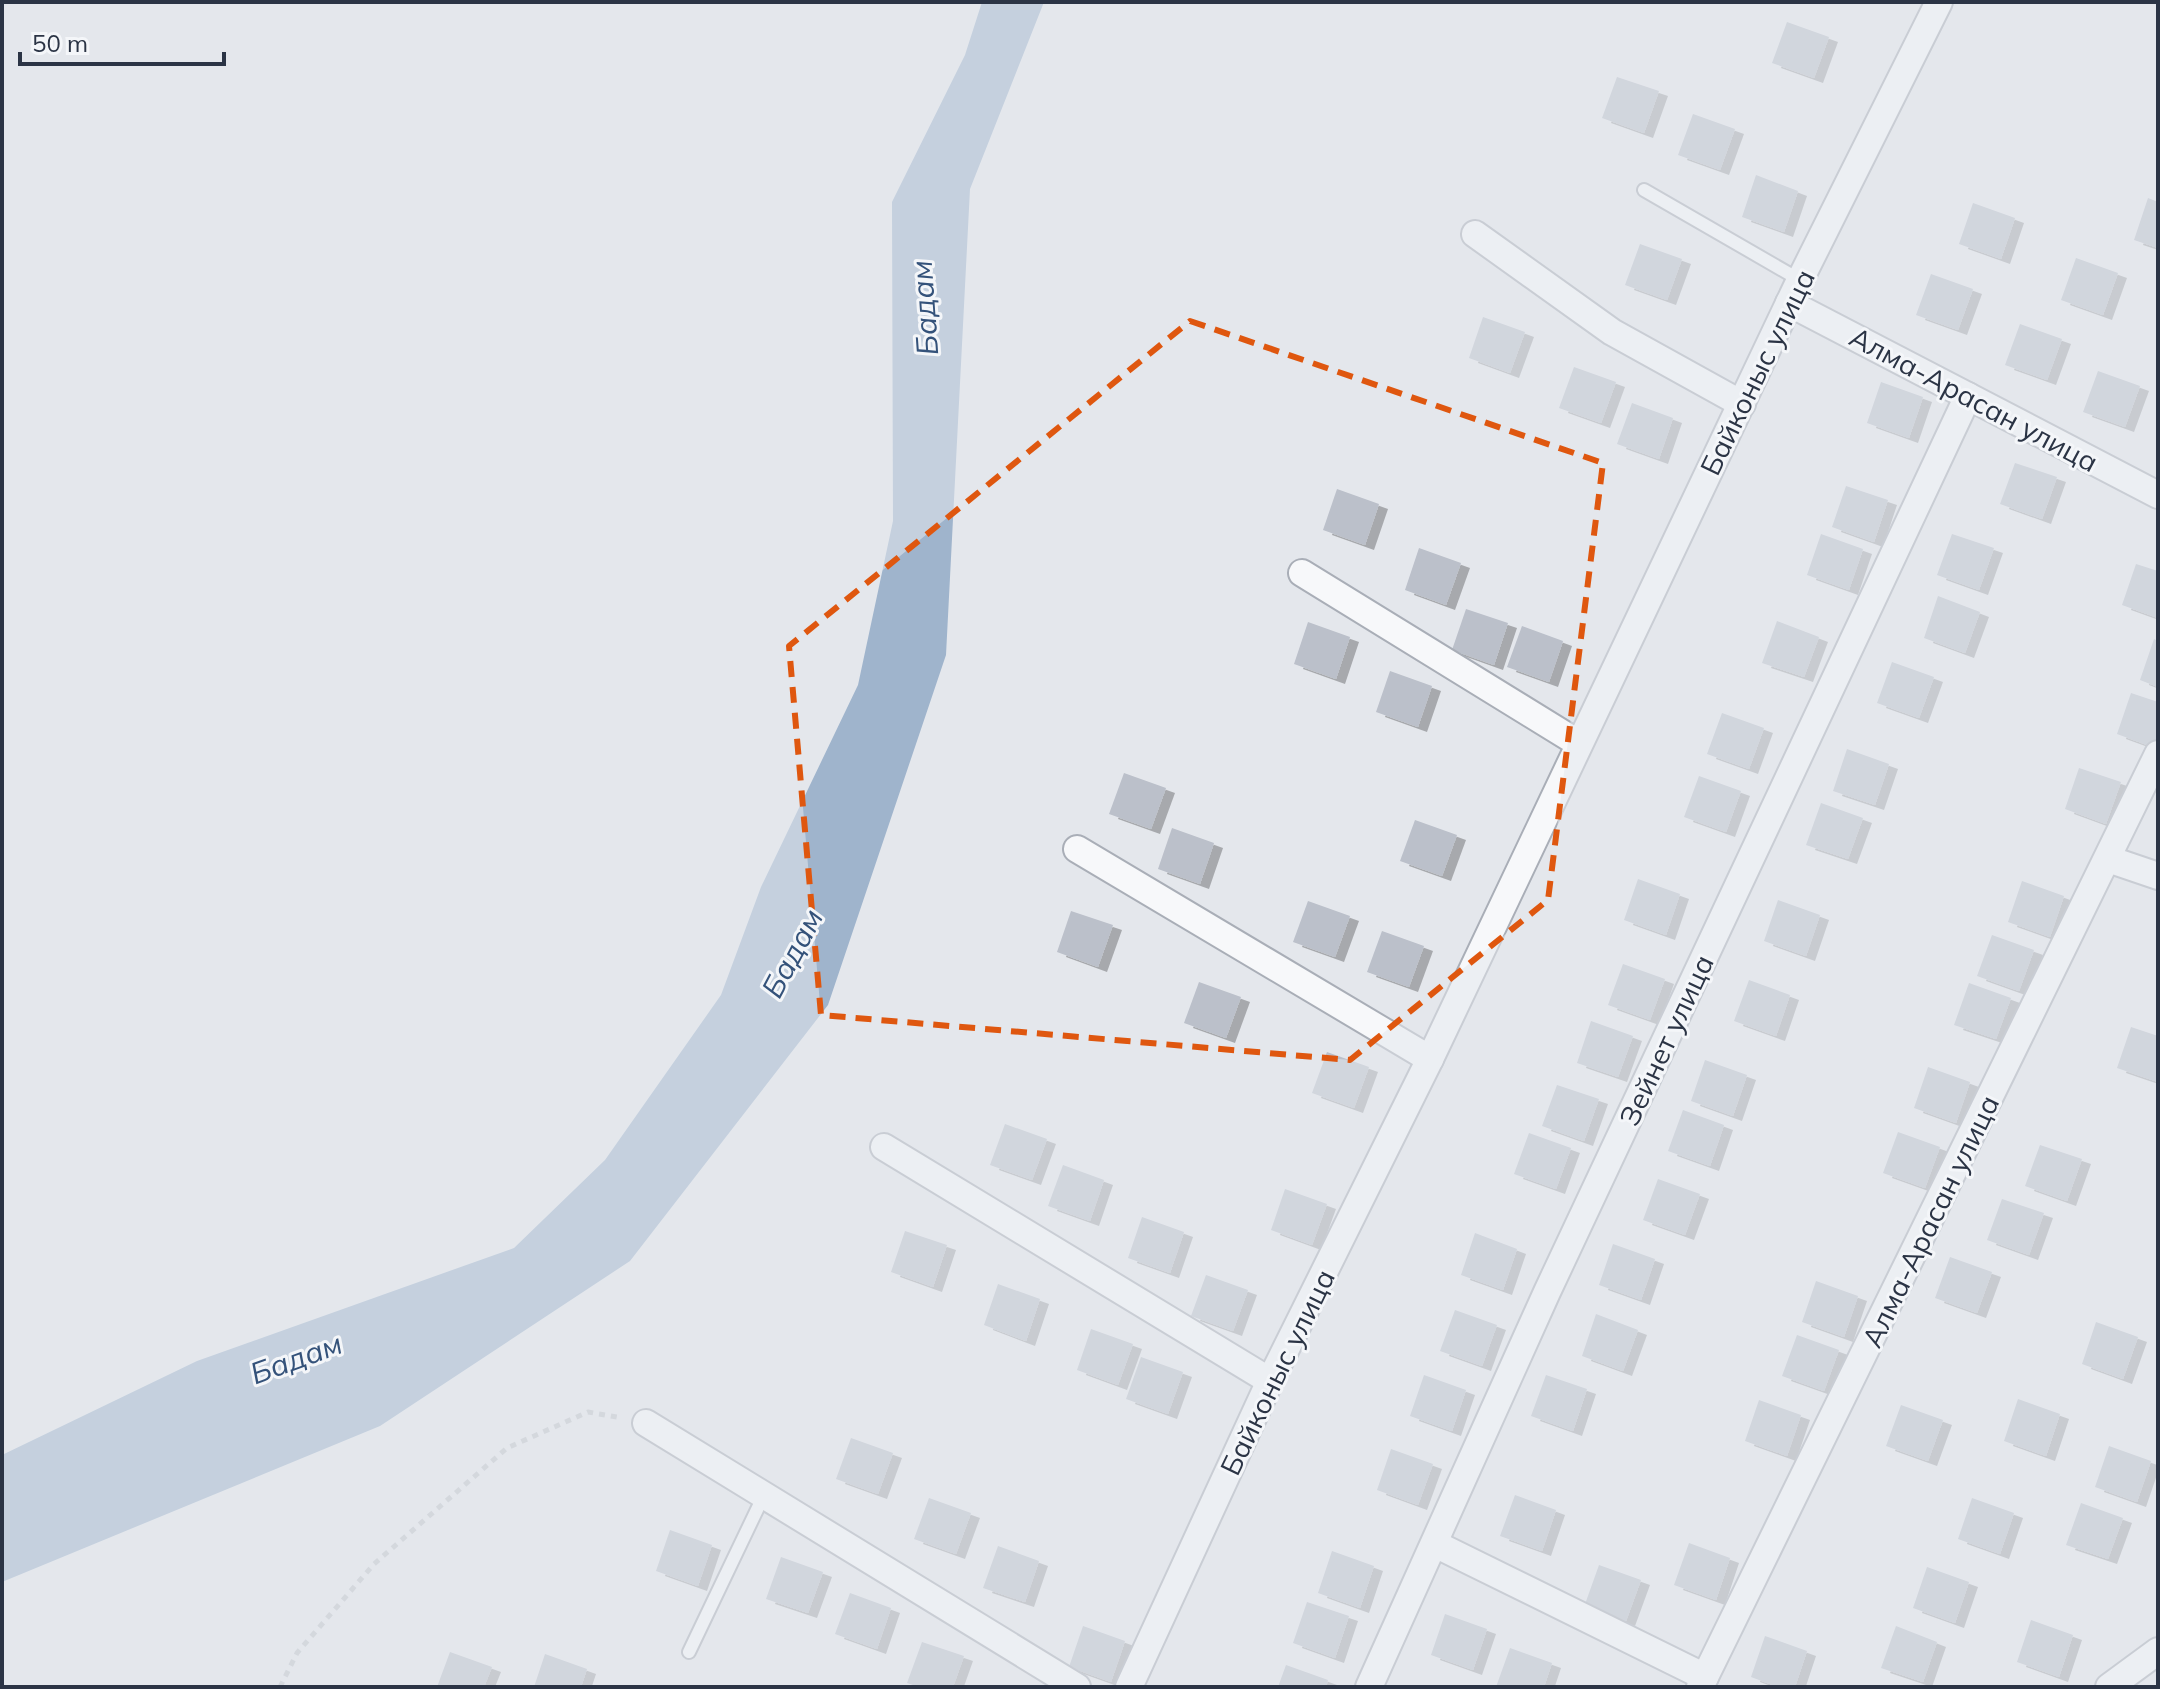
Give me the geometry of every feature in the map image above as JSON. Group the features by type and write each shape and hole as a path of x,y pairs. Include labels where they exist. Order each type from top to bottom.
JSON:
{"street":[{"name":"Байконыс улица","path":"1129,1687 1270,1381 1430,1059 1795,292 1939,2"},
{"path":"1475,234 1612,332 1742,404"},
{"name":"Алма-Арасан улица","path":"1795,292 1968,396 2158,495"},
{"name":"Зейнет улица","path":"1369,1687 1547,1292 1968,396"},
{"path":"1302,573 1578,743"},
{"name":"Алма-Арасан улица","path":"1702,1682 2158,754"},
{"path":"1077,849 1430,1059"},
{"path":"2108,859 2158,876"},
{"path":"884,1147 1270,1381"},
{"path":"646,1423 1077,1687"},
{"path":"1435,1544 1702,1682"},
{"path":"2109,1687 2158,1651"}],"lane":[{"path":"1644,190 1795,292"},
{"path":"689,1652 764,1495"}],"path":[{"path":"280,1687 297,1653 374,1564 507,1448 588,1412 646,1423"}],"highlighted area":[{"path":"1190,321 1603,463 1548,900 1350,1060 821,1015 789,646"}],"water":[{"name":"Бадам","path":"982,2 1044,2 970,189 946,655 828,1005 630,1261 380,1426 2,1582 2,1455 197,1361 514,1248 605,1160 721,995 761,887 858,685 893,521 892,202 965,55"}],"building":[{"path":"1787,22 1829,37 1814,78 1772,63"},
{"path":"1617,77 1659,91 1644,133 1602,118"},
{"path":"1693,114 1735,129 1720,170 1678,155"},
{"path":"1756,175 1798,191 1784,232 1742,217"},
{"path":"2148,198 2158,202 2158,248 2134,240"},
{"path":"1973,203 2015,218 2001,259 1959,244"},
{"path":"1640,244 1682,259 1667,300 1625,285"},
{"path":"2076,258 2118,273 2103,315 2061,300"},
{"path":"1931,274 1973,289 1958,330 1916,315"},
{"path":"1483,317 1525,332 1510,373 1469,358"},
{"path":"2020,324 2062,339 2047,380 2005,365"},
{"path":"1574,367 1616,382 1601,423 1559,408"},
{"path":"2098,371 2140,386 2125,427 2083,412"},
{"path":"1881,382 1923,397 1909,438 1867,423"},
{"path":"1632,403 1673,418 1659,459 1617,444"},
{"path":"2015,463 2057,477 2042,519 2000,504"},
{"path":"1846,486 1888,500 1874,542 1832,527"},
{"path":"1337,489 1379,504 1365,545 1323,530"},
{"path":"1821,534 1863,549 1849,590 1807,575"},
{"path":"1952,534 1994,548 1979,590 1937,575"},
{"path":"1419,548 1461,563 1446,605 1405,590"},
{"path":"2136,564 2158,571 2158,618 2122,605"},
{"path":"1938,596 1980,612 1965,653 1924,638"},
{"path":"1466,609 1508,623 1494,665 1452,650"},
{"path":"1777,621 1819,637 1804,677 1762,663"},
{"path":"1308,622 1350,637 1336,679 1294,664"},
{"path":"1522,626 1563,641 1549,682 1507,667"},
{"path":"2154,639 2158,641 2158,687 2140,680"},
{"path":"1892,662 1934,677 1919,718 1877,703"},
{"path":"1390,671 1432,686 1418,727 1376,712"},
{"path":"2131,693 2158,702 2158,749 2117,734"},
{"path":"1722,713 1764,728 1749,769 1707,754"},
{"path":"1847,749 1889,764 1875,805 1833,791"},
{"path":"2079,768 2121,782 2106,824 2065,809"},
{"path":"1124,773 1166,788 1151,829 1109,814"},
{"path":"1699,776 1741,791 1726,832 1684,817"},
{"path":"1821,803 1863,818 1848,859 1806,845"},
{"path":"1415,820 1457,835 1442,876 1400,861"},
{"path":"1172,828 1214,843 1200,884 1158,869"},
{"path":"1638,879 1680,894 1666,935 1624,920"},
{"path":"2022,881 2064,896 2050,937 2008,922"},
{"path":"1778,900 1820,915 1806,956 1764,941"},
{"path":"1308,901 1350,916 1335,957 1293,942"},
{"path":"1071,911 1113,925 1098,967 1057,952"},
{"path":"1382,931 1424,946 1409,987 1367,972"},
{"path":"1992,935 2034,950 2019,991 1977,976"},
{"path":"1623,964 1665,979 1650,1020 1608,1005"},
{"path":"1749,980 1790,995 1776,1036 1734,1021"},
{"path":"1199,982 1241,997 1226,1038 1184,1023"},
{"path":"1969,983 2011,998 1996,1039 1954,1025"},
{"path":"1591,1021 1633,1036 1618,1077 1577,1063"},
{"path":"2131,1027 2158,1036 2158,1082 2117,1068"},
{"path":"1327,1052 1369,1067 1354,1108 1312,1093"},
{"path":"1705,1060 1747,1075 1733,1116 1691,1101"},
{"path":"1928,1067 1970,1082 1956,1123 1914,1108"},
{"path":"1557,1085 1599,1099 1584,1141 1542,1126"},
{"path":"1683,1110 1724,1125 1710,1166 1668,1151"},
{"path":"1005,1124 1047,1139 1032,1180 990,1165"},
{"path":"1898,1132 1940,1147 1925,1188 1883,1173"},
{"path":"1529,1133 1571,1148 1556,1189 1514,1174"},
{"path":"2040,1145 2082,1159 2067,1201 2025,1186"},
{"path":"1063,1165 1104,1180 1090,1221 1048,1206"},
{"path":"1658,1179 1700,1194 1685,1235 1643,1220"},
{"path":"1285,1189 1327,1204 1312,1245 1271,1230"},
{"path":"2002,1199 2044,1213 2029,1255 1987,1240"},
{"path":"1142,1217 1184,1232 1170,1273 1128,1258"},
{"path":"905,1231 947,1245 933,1287 891,1272"},
{"path":"1475,1233 1517,1249 1503,1290 1461,1275"},
{"path":"1613,1244 1655,1259 1641,1300 1599,1285"},
{"path":"1950,1257 1992,1272 1977,1313 1935,1298"},
{"path":"1206,1275 1248,1290 1233,1331 1191,1316"},
{"path":"1816,1281 1858,1296 1844,1337 1802,1322"},
{"path":"998,1284 1040,1299 1026,1341 984,1325"},
{"path":"1455,1310 1497,1325 1482,1366 1440,1351"},
{"path":"1596,1314 1638,1330 1623,1371 1582,1356"},
{"path":"2096,1322 2138,1337 2123,1379 2082,1364"},
{"path":"1091,1329 1133,1344 1118,1385 1077,1370"},
{"path":"1797,1335 1839,1350 1824,1391 1782,1376"},
{"path":"1141,1357 1183,1372 1168,1414 1126,1399"},
{"path":"1424,1375 1466,1390 1452,1431 1410,1416"},
{"path":"1546,1375 1587,1389 1573,1431 1531,1416"},
{"path":"2018,1399 2060,1414 2046,1456 2004,1441"},
{"path":"1759,1400 1801,1415 1787,1456 1745,1441"},
{"path":"1901,1405 1943,1420 1928,1461 1886,1446"},
{"path":"851,1438 893,1453 878,1494 836,1479"},
{"path":"2109,1446 2151,1461 2137,1502 2095,1487"},
{"path":"1391,1449 1433,1464 1418,1505 1377,1490"},
{"path":"1515,1495 1556,1510 1542,1551 1500,1536"},
{"path":"929,1498 971,1513 956,1554 914,1539"},
{"path":"1972,1498 2014,1513 2000,1554 1958,1539"},
{"path":"2081,1503 2123,1518 2108,1559 2066,1545"},
{"path":"670,1530 712,1545 698,1586 656,1571"},
{"path":"1689,1543 1730,1558 1716,1600 1674,1585"},
{"path":"998,1546 1039,1561 1025,1602 983,1588"},
{"path":"1332,1551 1374,1566 1360,1608 1318,1593"},
{"path":"781,1557 823,1572 808,1613 766,1599"},
{"path":"1599,1565 1641,1580 1626,1621 1584,1607"},
{"path":"1927,1567 1969,1582 1955,1623 1913,1608"},
{"path":"850,1593 891,1608 877,1649 835,1634"},
{"path":"1307,1602 1349,1616 1335,1658 1293,1643"},
{"path":"1445,1614 1487,1629 1473,1670 1431,1655"},
{"path":"2031,1620 2073,1635 2059,1677 2017,1662"},
{"path":"1083,1626 1125,1641 1111,1682 1069,1667"},
{"path":"1896,1626 1937,1642 1923,1682 1881,1668"},
{"path":"1765,1636 1807,1651 1795,1687 1778,1687 1751,1677"},
{"path":"922,1642 964,1656 953,1687 919,1687 907,1683"},
{"path":"1510,1648 1552,1663 1544,1687 1496,1687"},
{"path":"450,1652 492,1667 484,1687 437,1687"},
{"path":"545,1654 587,1669 581,1687 534,1687"},
{"path":"1286,1665 1328,1680 1326,1687 1278,1687"}]}
